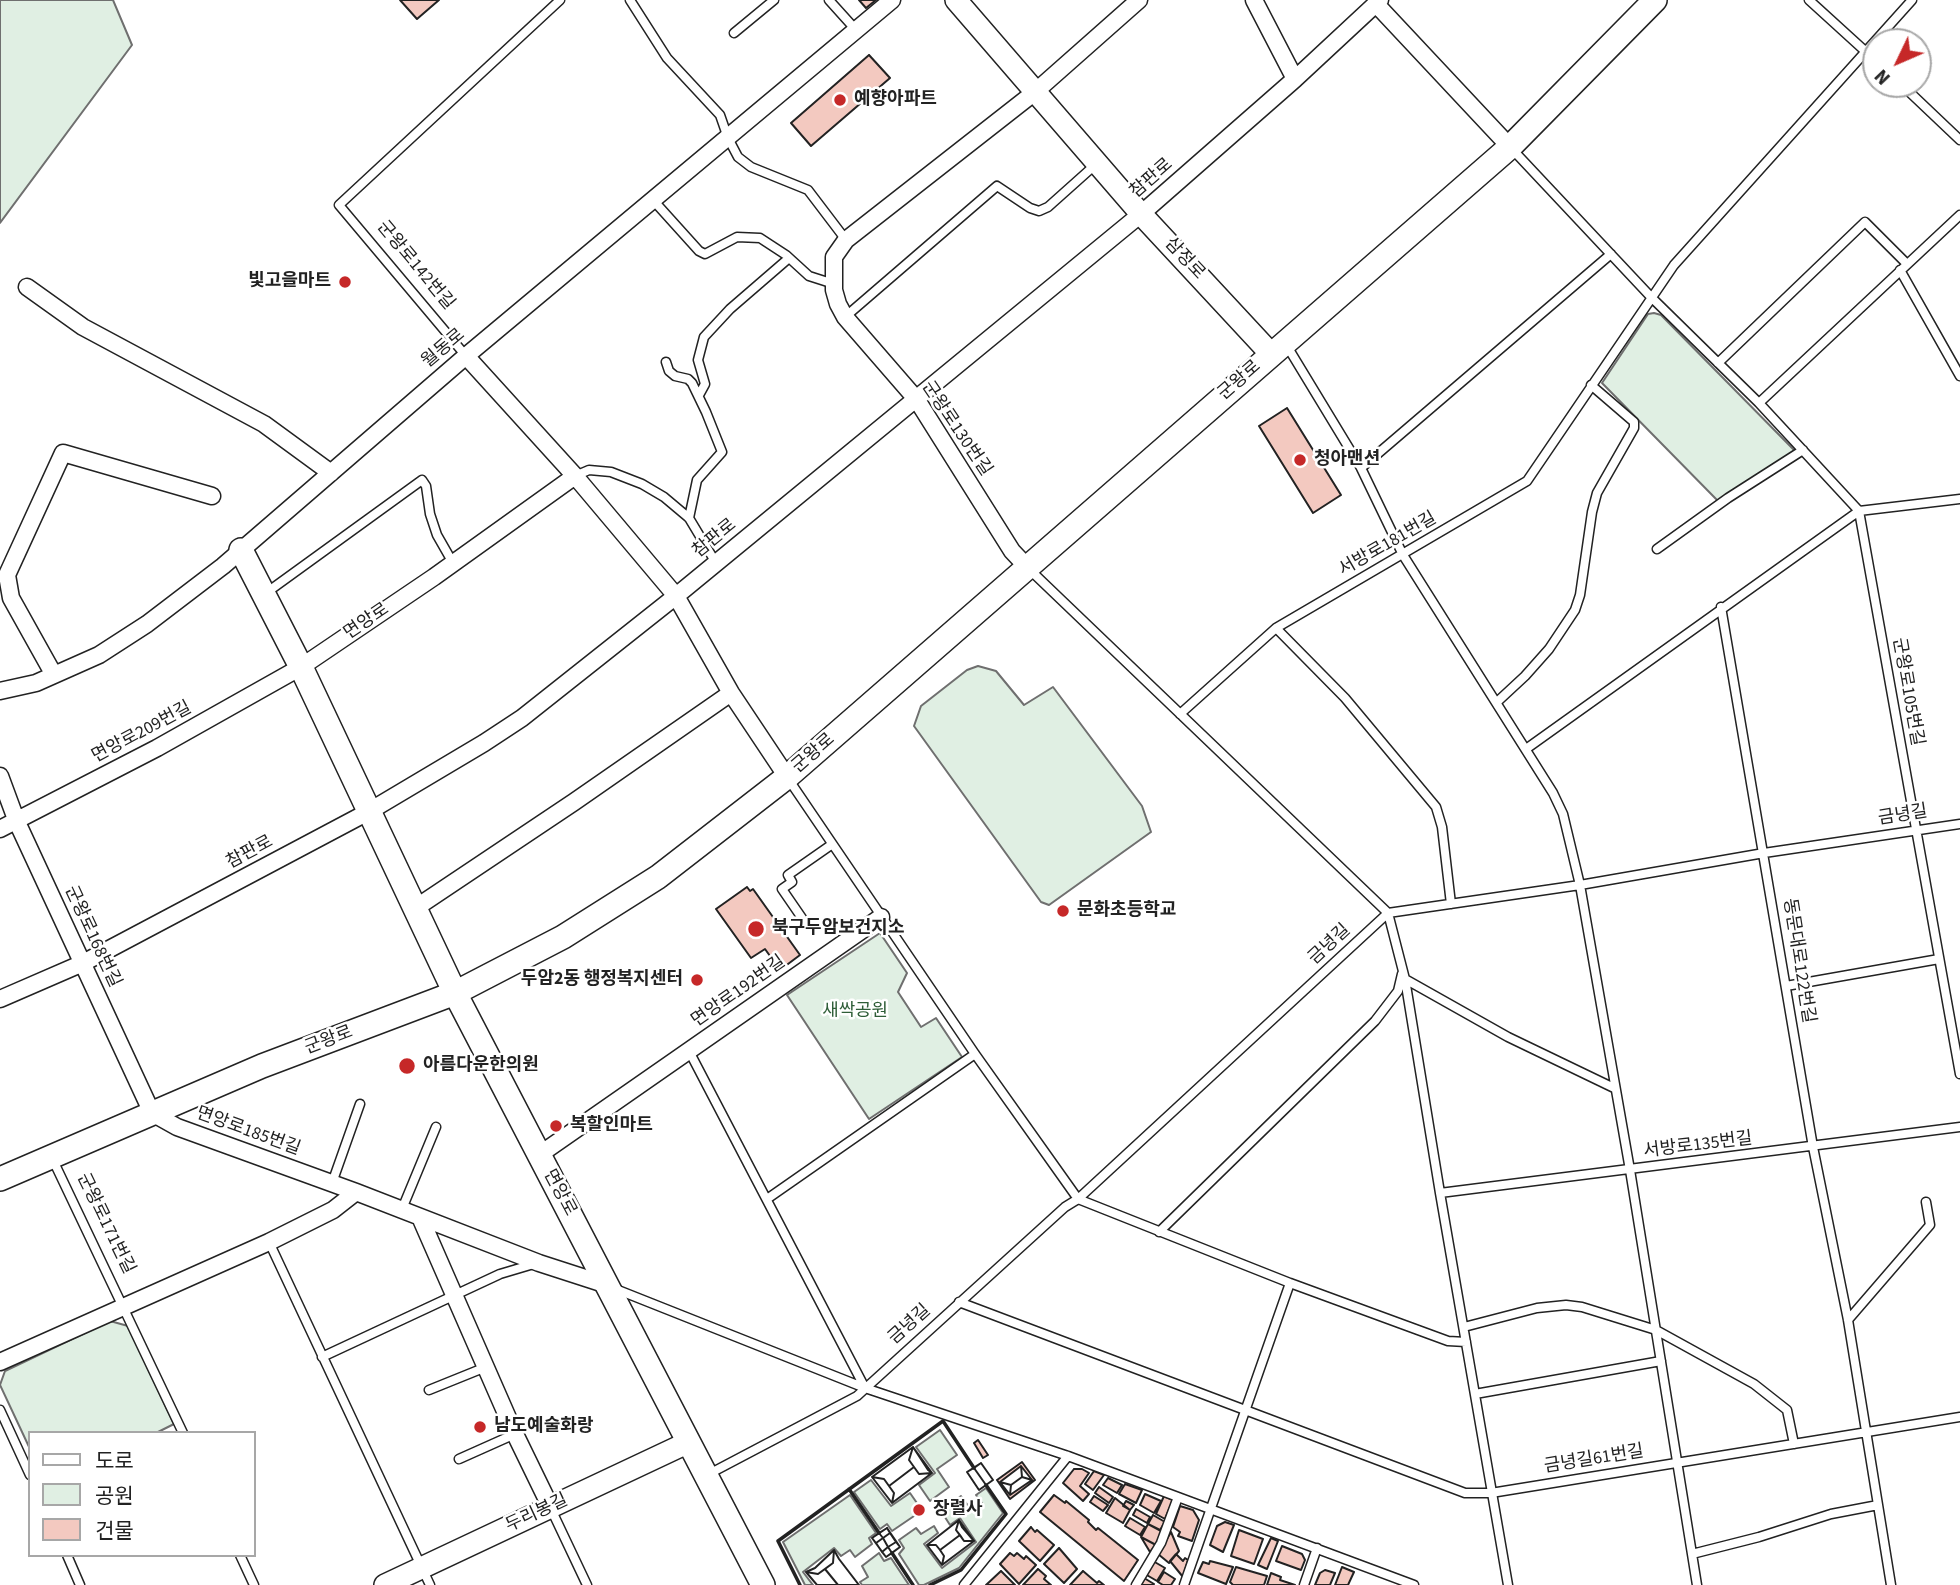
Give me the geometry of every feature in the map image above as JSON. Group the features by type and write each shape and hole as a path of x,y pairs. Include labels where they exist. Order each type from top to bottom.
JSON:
{"main road":[{"name":"군왕로","path":"0,1179 262,1066 455,993 563,937 699,847 787,777 1510,147 1655,0"},
{"name":"면앙로","path":"241,550 301,667 455,993 763,1585"}],"street":[{"name":"월동로","path":"0,691 18,689 54,675 99,655 139,630 241,550 466,356 892,0"},
{"name":"삼정로","path":"956,0 1141,214 1278,348"},
{"path":"1254,0 1295,79"},
{"path":"1378,2 1510,147"},
{"name":"참판로","path":"0,999 83,963 368,812 522,718 917,400 1141,214 1378,2"},
{"path":"846,240 1035,92 1136,3"},
{"name":"군왕로130번길","path":"846,240 834,257 834,284 838,304 845,317 917,400 1012,551 1028,568"},
{"path":"27,287 83,327 264,424 331,473"},
{"name":"군왕로142번길","path":"466,356 575,476 676,596 731,693 787,777"},
{"path":"54,675 11,598 7,575 63,453 212,496"},
{"path":"453,563 575,476"},
{"name":"면앙로","path":"301,667 453,563"},
{"name":"면앙로209번길","path":"0,829 158,748 301,667"},
{"path":"414,909 731,693"},
{"name":"군왕로168번길","path":"0,776 18,822 152,1112"},
{"name":"면앙로192번길","path":"539,1155 881,917"},
{"name":"면앙로185번길","path":"152,1112 177,1127 607,1286"},
{"path":"0,1362 269,1242 333,1210 356,1192"},
{"path":"420,1216 515,1434 551,1508"},
{"name":"두리봉길","path":"384,1585 426,1577 551,1508 688,1442"}],"lane":[{"name":"군왕로142번길","path":"466,356 339,205 560,0"},
{"path":"630,0 672,64 719,115 727,138 738,157 751,167 808,190 846,240"},
{"path":"734,33 774,0"},
{"path":"829,0 856,30"},
{"path":"1809,0 1862,47"},
{"name":"서방로181번길","path":"1887,28 1912,0"},
{"name":"서방로181번길","path":"1180,714 1276,628 1527,481 1674,265 1862,55"},
{"path":"1916,98 1960,139"},
{"path":"1510,147 1651,297 1759,403 1859,511"},
{"path":"845,317 997,186 1039,211 1048,207 1097,163"},
{"path":"653,200 699,251 705,254 737,237 760,238 809,276 834,284"},
{"path":"1759,403 1960,215"},
{"path":"1718,363 1865,222 1903,267 1960,376"},
{"path":"1361,468 1611,254"},
{"path":"699,395 705,384 698,360 704,337 730,309 789,258"},
{"path":"1278,348 1361,468 1403,555 1497,702 1563,814 1580,885 1697,1585"},
{"path":"666,362 675,376 688,379 692,383 722,452 697,480 689,518"},
{"path":"1497,702 1525,676 1567,625 1580,595 1597,493 1634,428 1634,422 1591,385"},
{"path":"1657,549 1728,498 1803,450"},
{"path":"575,476 589,470 611,472 642,484 664,497 689,518 716,563"},
{"path":"264,595 422,480 426,486 430,514 437,535 453,563"},
{"path":"1526,749 1721,607 1859,511 1960,499"},
{"name":"군왕로105번길","path":"1859,511 1960,1074"},
{"path":"1028,568 1388,913 1404,975 1508,1585"},
{"name":"동문대로122번길","path":"1721,607 1813,1147 1848,1320 1891,1585"},
{"path":"1276,628 1345,698 1436,807 1442,827 1451,904"},
{"path":"787,777 975,1054 1078,1199 1290,1283 1448,1341 1466,1342"},
{"name":"금녕길","path":"865,1388 1065,1207 1078,1199 1388,913 1960,824"},
{"path":"804,921 782,889 792,882 788,875 831,845"},
{"path":"1786,986 1939,959"},
{"path":"1404,975 1508,1037 1614,1088"},
{"path":"1159,1231 1375,1021 1398,991 1404,975"},
{"name":"면앙로192번길","path":"689,1051 865,1388"},
{"path":"767,1199 975,1054"},
{"path":"332,1183 360,1104"},
{"path":"402,1209 436,1127"},
{"name":"서방로135번길","path":"1440,1194 1960,1127"},
{"name":"군왕로171번길","path":"52,1158 182,1431"},
{"path":"1848,1320 1930,1225 1926,1202"},
{"path":"269,1242 426,1577"},
{"path":"322,1357 499,1274 540,1263"},
{"path":"1184,1585 1290,1283"},
{"path":"607,1286 865,1388 1068,1456 1414,1585"},
{"name":"금녕길61번길","path":"959,1302 1465,1493 1491,1493 1960,1417"},
{"path":"1464,1327 1536,1308 1566,1305 1582,1307 1656,1330 1754,1384 1787,1410 1794,1444"},
{"path":"1475,1394 1661,1361"},
{"path":"429,1390 486,1367"},
{"path":"706,1476 846,1402 865,1388"},
{"path":"0,1410 28,1471"},
{"path":"459,1460 515,1434"},
{"path":"964,1585 1068,1456"},
{"path":"1136,1585 1161,1543 1178,1497"},
{"path":"1692,1554 1780,1531 1831,1514 1878,1505"},
{"path":"551,1508 587,1585"},
{"path":"1304,1585 1317,1548"},
{"path":"67,1557 80,1585"},
{"path":"241,1557 254,1585"}],"green space":[{"path":"0,0 113,0 132,45 0,223"},
{"path":"1648,314 1661,315 1795,451 1718,501 1602,383"},
{"path":"978,666 996,671 1024,705 1053,687 1142,806 1151,832 1049,905 1041,902 914,726 921,706 967,670"},
{"name":"새싹공원","path":"880,933 907,973 898,992 921,1027 936,1018 962,1057 869,1119 787,995"},
{"path":"110,1321 128,1326 174,1424 160,1431 28,1431 28,1445 0,1385 5,1371"},
{"path":"940,1430 957,1455 937,1469 949,1487 930,1501 919,1485 935,1473 916,1447"},
{"path":"871,1480 891,1506 910,1493 919,1506 914,1510 917,1514 892,1531 887,1524 880,1529 854,1492"},
{"path":"986,1488 1003,1513 959,1568 919,1585 899,1554 904,1548 899,1540 916,1528 921,1534 934,1526 938,1533 924,1544 942,1568 976,1542 960,1518 950,1525 941,1511 961,1496 972,1511 982,1503 976,1495"},
{"path":"850,1495 876,1533 869,1538 872,1544 855,1557 850,1550 841,1556 834,1548 803,1572 813,1585 805,1585 783,1542"},
{"path":"879,1553 884,1561 891,1558 909,1585 862,1585 860,1582 868,1577 862,1566"}],"building":[{"path":"400,0 439,0 417,19"},
{"path":"859,0 876,0 866,8"},
{"name":"예향아파트","path":"869,55 890,78 811,146 791,123"},
{"name":"청아맨션","path":"1287,408 1341,495 1313,513 1259,426"},
{"name":"북구두암보건지소","path":"747,887 750,891 753,889 800,955 780,970 765,949 751,958 716,909"},
{"path":"978,1440 988,1455 983,1458 974,1443"},
{"path":"913,1447 932,1473 892,1503 872,1477"},
{"path":"913,1447 909,1460 914,1467 889,1486 884,1479 872,1477"},
{"path":"913,1447 932,1473 919,1474 909,1460"},
{"path":"1022,1462 1035,1480 1010,1499 997,1480"},
{"path":"981,1463 993,1480 979,1490 967,1472"},
{"path":"981,1463 993,1480 986,1485 974,1468"},
{"path":"1021,1466 1032,1480 1022,1477"},
{"path":"1021,1466 1022,1477 1011,1485 1000,1482"},
{"path":"914,1467 919,1474 932,1473 892,1503 894,1493 889,1486"},
{"path":"974,1468 986,1485 979,1490 967,1472"},
{"path":"1074,1469 1089,1473 1080,1486 1089,1494 1083,1501 1063,1483"},
{"path":"1094,1471 1104,1475 1093,1490 1085,1484"},
{"path":"872,1477 884,1479 894,1493 892,1503"},
{"path":"1022,1477 1032,1480 1010,1495 1011,1485"},
{"path":"1108,1478 1122,1485 1117,1493 1103,1485"},
{"path":"1000,1482 1011,1485 1010,1495"},
{"path":"1125,1484 1142,1490 1136,1503 1119,1494"},
{"path":"1099,1487 1113,1497 1109,1503 1095,1493"},
{"path":"1145,1494 1161,1501 1154,1513 1140,1505"},
{"path":"1054,1495 1065,1503 1066,1501 1089,1520 1096,1530 1098,1528 1138,1560 1124,1581 1040,1512"},
{"path":"1094,1496 1108,1505 1103,1511 1090,1502"},
{"path":"1164,1496 1173,1500 1165,1519 1156,1514"},
{"path":"1115,1498 1130,1510 1123,1523 1106,1513"},
{"path":"1126,1501 1134,1505 1130,1510 1123,1506"},
{"path":"1180,1506 1193,1510 1199,1520 1192,1541 1178,1536 1180,1532 1173,1527"},
{"path":"1136,1509 1150,1517 1147,1523 1133,1515"},
{"path":"1153,1515 1165,1522 1160,1530 1148,1524"},
{"path":"1130,1518 1145,1527 1140,1535 1125,1526"},
{"path":"959,1520 974,1541 942,1565 927,1545"},
{"path":"959,1520 974,1541 964,1541 956,1530"},
{"path":"959,1520 956,1530 960,1535 940,1550 936,1545 927,1545"},
{"path":"1225,1522 1234,1525 1223,1552 1210,1545 1217,1526"},
{"path":"1148,1524 1163,1532 1156,1545 1141,1537"},
{"path":"1031,1527 1054,1545 1040,1561 1019,1541"},
{"path":"887,1528 900,1547 886,1557 872,1538"},
{"path":"887,1528 890,1533 883,1538 879,1533"},
{"path":"1239,1530 1263,1539 1254,1564 1231,1556"},
{"path":"1171,1532 1179,1551 1169,1563 1158,1554"},
{"path":"879,1533 883,1538 876,1543 872,1538"},
{"path":"890,1533 896,1542 888,1547 883,1538"},
{"path":"960,1535 964,1541 974,1541 942,1565 944,1556 940,1550"},
{"path":"1141,1537 1156,1545 1150,1552"},
{"path":"883,1538 888,1547 882,1552 876,1543"},
{"path":"1271,1538 1278,1541 1267,1569 1258,1565"},
{"path":"896,1542 900,1547 892,1553 888,1547"},
{"path":"927,1545 936,1545 940,1550 944,1556 942,1565"},
{"path":"1282,1546 1302,1554 1305,1560 1301,1570 1276,1561"},
{"path":"888,1547 892,1553 886,1557 882,1552"},
{"path":"1059,1548 1077,1569 1064,1583 1044,1564"},
{"path":"834,1550 859,1585 817,1585 806,1572 815,1568"},
{"path":"834,1550 859,1585 838,1585 825,1569 833,1563"},
{"path":"834,1550 833,1563 818,1574 806,1572 815,1568"},
{"path":"1010,1553 1014,1556 1017,1553 1024,1559 1026,1556 1036,1565 1019,1584 1000,1564"},
{"path":"1176,1554 1183,1561 1185,1558 1188,1560 1183,1577 1170,1561"},
{"path":"1153,1561 1165,1568 1157,1581 1145,1574"},
{"path":"1210,1561 1233,1567 1226,1584 1198,1573 1203,1562 1209,1564"},
{"path":"1236,1567 1267,1576 1264,1585 1233,1585 1230,1582"},
{"path":"1342,1567 1354,1572 1348,1585 1335,1585"},
{"path":"825,1569 838,1585 817,1585 806,1572 818,1574"},
{"path":"1038,1569 1051,1585 1023,1585"},
{"path":"1325,1570 1335,1573 1330,1585 1315,1585 1320,1573"},
{"path":"1001,1571 1015,1585 986,1585"},
{"path":"1083,1571 1097,1583 1099,1581 1104,1585 1070,1585"},
{"path":"1164,1572 1175,1579 1171,1585 1158,1582"},
{"path":"1271,1573 1281,1577 1280,1580 1295,1585 1267,1585"},
{"path":"1144,1578 1154,1584 1140,1585"}],"wall":[{"path":"800,1585 778,1541 943,1421 974,1468"},
{"path":"930,1585 961,1570 1006,1514 986,1485"},
{"path":"849,1489 879,1533"},
{"path":"892,1553 913,1585"}],"place":[{"name":"예향아파트","path":"840,100"},
{"name":"빛고을마트","path":"345,282"},
{"name":"청아맨션","path":"1300,460"},
{"name":"문화초등학교","path":"1063,911"},
{"name":"북구두암보건지소","path":"756,929"},
{"name":"두암2동 행정복지센터","path":"697,980"},
{"name":"아름다운한의원","path":"407,1066"},
{"name":"복할인마트","path":"556,1126"},
{"name":"남도예술화랑","path":"480,1427"},
{"name":"장렬사","path":"919,1510"}]}
